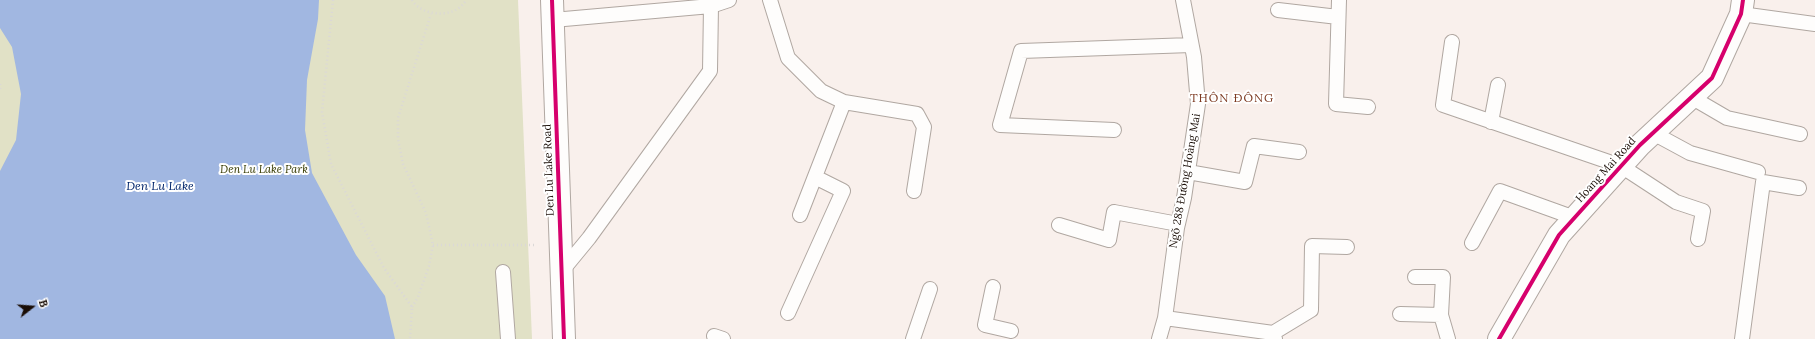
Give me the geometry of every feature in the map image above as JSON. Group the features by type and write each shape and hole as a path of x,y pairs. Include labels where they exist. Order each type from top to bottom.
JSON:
{"street":[{"name":"Hoang Mai Road","path":"1499,339 1559,235 1653,133 1712,78 1742,7"},
{"name":"Den Lu Lake Road","path":"552,10 564,339"}],"lane":[{"path":"552,10 711,6 729,0"},
{"path":"770,0 788,58 821,91 844,102 917,114 924,127 914,191"},
{"name":"Ngõ 288 Đường Hoàng Mai","path":"1159,339 1165,318 1178,224 1188,172 1198,104 1192,45 1183,0"},
{"path":"1339,0 1336,104 1368,107"},
{"path":"561,272 589,238 710,71 711,6"},
{"path":"1742,7 1815,24"},
{"path":"1278,10 1338,17"},
{"path":"1452,42 1443,105 1621,166 1676,202 1703,211 1698,238"},
{"path":"1114,130 1000,125 1021,51 1192,45"},
{"path":"1491,122 1498,85"},
{"path":"1691,97 1727,118 1800,134"},
{"path":"800,215 844,102"},
{"path":"1653,133 1690,152 1758,172"},
{"path":"1188,172 1245,182 1254,146 1299,152"},
{"path":"788,314 843,191 815,177"},
{"path":"1742,339 1764,182 1799,188"},
{"path":"1472,243 1500,191 1575,218"},
{"path":"1059,225 1109,240 1114,212 1178,224"},
{"path":"1165,318 1274,336 1311,310 1312,246 1347,247"},
{"path":"503,272 508,339"},
{"path":"1415,277 1443,277 1441,315 1448,339"},
{"path":"993,287 985,325 995,333 1011,331"},
{"path":"913,339 930,289"},
{"path":"1400,314 1441,315"}],"path":[{"path":"332,0 322,112 331,164 384,268 412,307"},
{"path":"412,0 415,5 431,14 449,13 466,0"},
{"path":"410,339 412,307 418,297 429,266 433,245 426,213 403,164 398,139 398,118 431,14"},
{"path":"0,84 0,89"},
{"path":"433,245 538,245"}],"green space":[{"name":"Den Lu Lake","path":"0,0 518,0 532,339 0,339"}],"water":[{"name":"Den Lu Lake","path":"0,0 319,0 318,19 307,80 305,130 312,173 356,255 385,296 395,339 0,339 0,171 16,140 21,94 12,47 0,28"}],"cycle path":[{"path":"552,0 564,339"},
{"path":"1499,339 1559,235 1640,145 1712,78 1741,14 1743,0"}],"district":[{"name":"THÔN ĐÔNG","path":"1232,99"}],"park label":[{"name":"Den Lu Lake Park","path":"264,170"}]}
